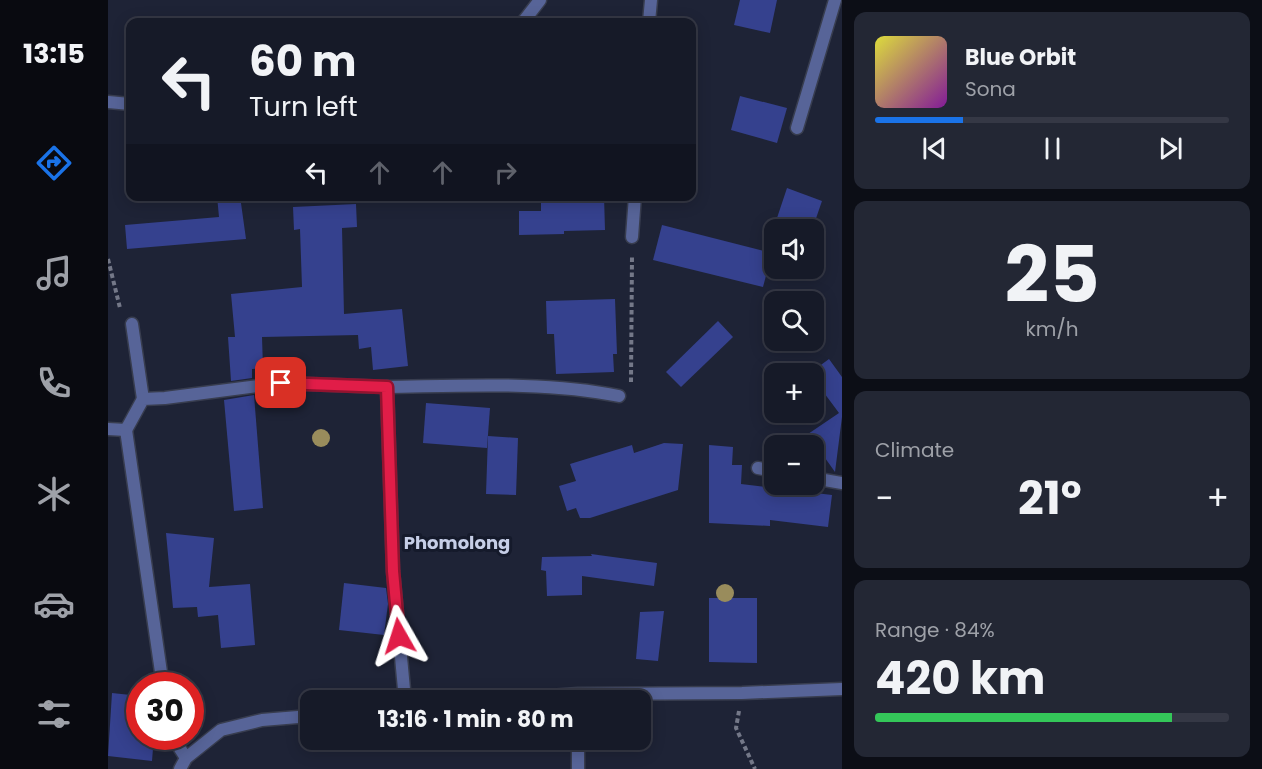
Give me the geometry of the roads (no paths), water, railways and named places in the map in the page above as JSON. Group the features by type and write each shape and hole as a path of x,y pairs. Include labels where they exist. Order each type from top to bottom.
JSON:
{"street":[{"path":"526,18 540,0"},
{"path":"649,18 651,0"},
{"path":"797,128 835,0"},
{"path":"108,102 126,104"},
{"path":"632,237 635,201"},
{"path":"132,324 143,399 126,430 161,672"},
{"path":"143,399 281,383 387,387 495,386 594,391 619,396"},
{"path":"387,387 393,571 404,690"},
{"path":"108,429 126,430"},
{"path":"758,468 764,469"},
{"path":"824,480 842,483"},
{"path":"651,695 842,689"},
{"path":"178,750 183,764 221,730 262,720 300,717"},
{"path":"578,750 578,769"}],"district":[{"name":"Phomolong","path":"457,543"}]}
